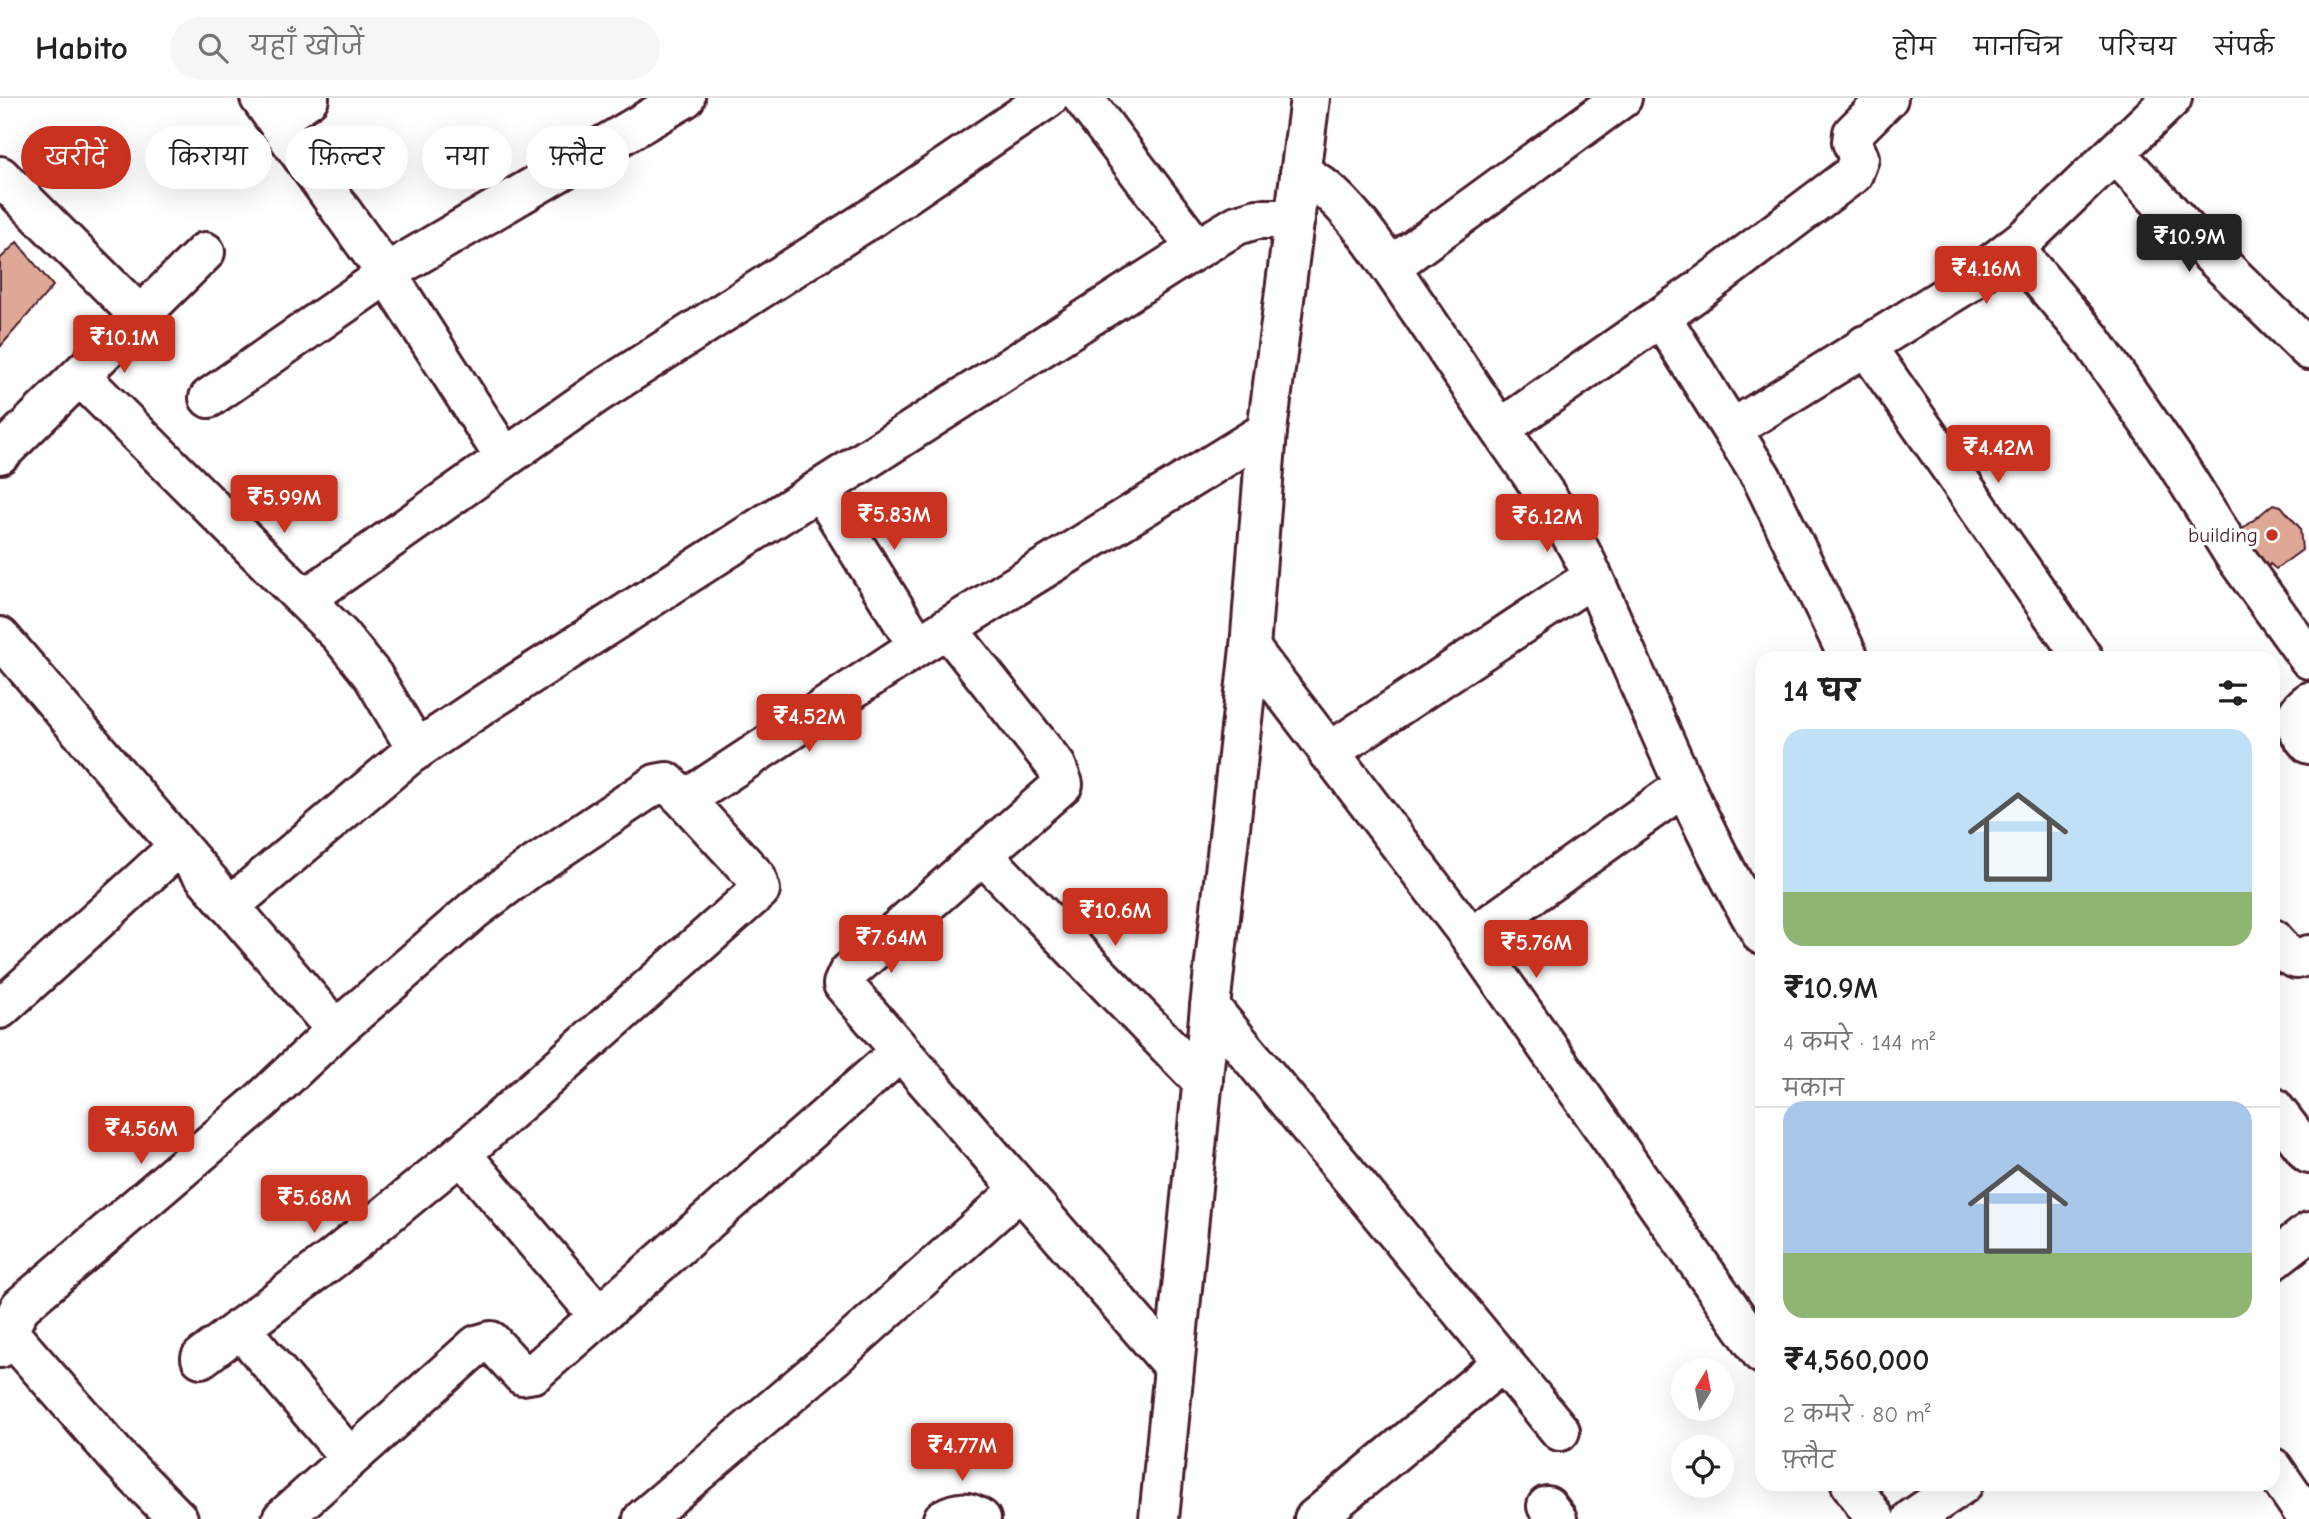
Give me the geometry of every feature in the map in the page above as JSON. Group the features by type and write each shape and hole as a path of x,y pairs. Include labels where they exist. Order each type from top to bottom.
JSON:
{"street":[{"path":"309,98 269,109 387,274 506,458"},
{"path":"305,599 596,394 871,218 1048,98"},
{"path":"1083,98 1197,249"},
{"path":"1159,1519 1210,1007 1250,648 1267,431 1310,98"},
{"path":"1390,267 1622,98"},
{"path":"1500,429 1661,317 1853,174 1859,158 1852,142 1853,133 1888,98"},
{"path":"1734,428 1966,284 2013,247 2172,98"},
{"path":"209,398 387,274 666,103"},
{"path":"2115,153 2197,241 2309,350"},
{"path":"1300,173 1317,180 1332,192 1390,267 1545,492 1593,577 1683,787 1755,923"},
{"path":"0,176 140,316"},
{"path":"230,905 331,818 417,750 820,489 1237,225 1257,219 1294,219"},
{"path":"2013,247 2091,339 2174,459 2234,555 2309,659"},
{"path":"0,454 205,252"},
{"path":"1661,317 1734,428 1762,478 1846,651"},
{"path":"1865,345 2078,651"},
{"path":"80,376 340,635 373,676 417,750"},
{"path":"685,800 933,637 1267,431"},
{"path":"820,489 933,637 1062,776 1063,785 844,979 846,990 1174,1367"},
{"path":"1328,752 1593,577"},
{"path":"1250,648 1471,938 1755,1334"},
{"path":"7,660 179,846 337,1030"},
{"path":"2309,702 2296,714 2294,721 2295,727 2309,744"},
{"path":"178,1519 4,1340 20,1307 262,1100 475,909 526,871 656,784 667,782 756,877 760,890 461,1154 335,1257 201,1358"},
{"path":"1471,938 1683,787"},
{"path":"0,1009 179,846"},
{"path":"984,856 1203,1082"},
{"path":"2280,947 2287,955 2296,959 2309,955"},
{"path":"1210,1007 1560,1431"},
{"path":"282,1519 477,1345 491,1341 517,1371 527,1376 599,1317 900,1052"},
{"path":"2280,1116 2309,1154"},
{"path":"461,1154 599,1317"},
{"path":"643,1519 835,1356 1020,1190"},
{"path":"2280,1255 2309,1232"},
{"path":"240,1328 350,1458"},
{"path":"1314,1519 1503,1362"},
{"path":"2280,1478 2308,1519"},
{"path":"1856,1491 1875,1519"},
{"path":"1912,1519 1953,1491"},
{"path":"943,1519 955,1513 967,1512 981,1519"}],"building":[{"path":"17,242 53,286 0,347 0,259"},
{"name":"building","path":"2273,504 2281,506 2300,528 2302,550 2276,569 2270,564 2265,571 2239,532"}],"place":[{"name":"building","path":"2272,535"}]}
